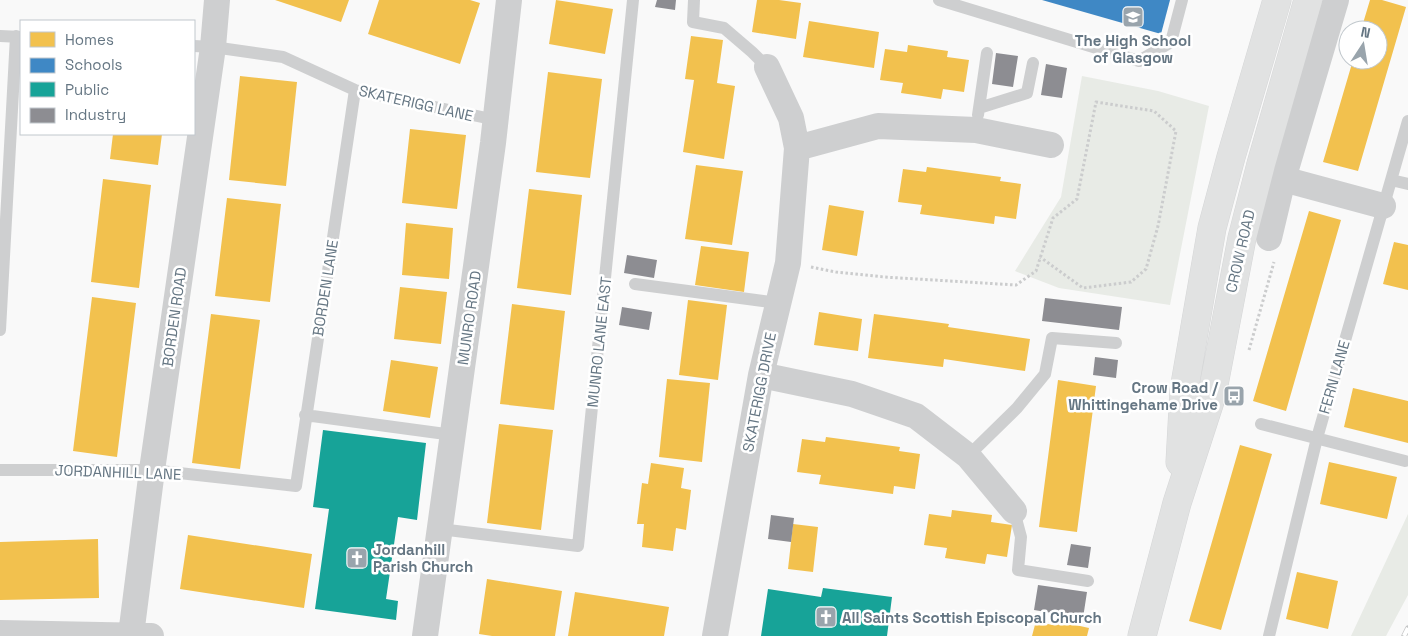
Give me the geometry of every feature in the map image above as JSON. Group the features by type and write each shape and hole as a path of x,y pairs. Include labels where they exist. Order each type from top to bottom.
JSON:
{"main road":[{"name":"CROW ROAD","path":"1177,503 1184,390 1212,228 1230,157 1277,0"},
{"name":"CROW ROAD","path":"1142,636 1177,503 1212,395 1242,238 1308,0"}],"street":[{"name":"BORDEN ROAD","path":"195,113 203,46 217,0"},
{"name":"MUNRO ROAD","path":"425,636 496,120 509,0"},
{"path":"1268,238 1283,178 1336,0"},
{"name":"SKATERIGG DRIVE","path":"715,636 761,375 788,263 797,148 791,118 766,68"},
{"path":"797,148 878,126 978,119 1051,145"},
{"name":"BORDEN ROAD","path":"141,635 152,470 192,135"},
{"path":"1283,178 1383,206"},
{"path":"761,375 852,394 916,416 968,456 1014,512"},
{"path":"0,633 141,635"}],"lane":[{"name":"MUNRO LANE EAST","path":"440,529 578,546 633,0"},
{"path":"694,0 693,22 724,28 752,52 766,68"},
{"path":"938,0 1139,61 1171,42 1182,0"},
{"path":"0,36 18,36 0,330"},
{"name":"SKATERIGG LANE","path":"203,46 283,57 355,90 496,120"},
{"path":"978,119 987,53"},
{"path":"978,119 1027,93 1033,63"},
{"name":"BORDEN LANE","path":"296,486 305,415 355,90"},
{"name":"FERN LANE","path":"1269,636 1317,438 1408,121"},
{"path":"1391,180 1408,184"},
{"path":"635,284 778,303"},
{"path":"968,456 1017,408 1045,374 1052,338 1116,343"},
{"path":"305,415 453,435"},
{"path":"1261,424 1405,461"},
{"name":"JORDANHILL LANE","path":"0,470 152,470 296,486"},
{"path":"1014,512 1021,537 1018,570 1088,581"}],"path":[{"path":"788,263 836,272 884,277 1016,285 1036,271 1040,257 1053,218 1076,199 1096,102 1154,112 1176,131 1158,226 1146,269 1131,282 1083,288 1040,257"}],"shaded area":[{"path":"1082,76 1158,91 1209,106 1170,305 1059,288 1015,271 1061,197"},
{"path":"1408,514 1408,595 1386,636 1351,636"}],"building: Homes":[{"path":"275,0 349,0 341,22"},
{"path":"379,0 470,0 480,3 460,64 368,34"},
{"path":"556,0 613,9 605,54 549,44"},
{"path":"757,0 801,3 796,39 752,32"},
{"path":"1370,0 1382,0 1406,7 1388,68 1388,20 1364,20"},
{"path":"809,21 879,32 874,68 803,57"},
{"path":"691,36 723,40 717,83 735,86 724,159 683,152 694,80 685,79"},
{"path":"908,45 948,51 947,57 969,60 964,92 943,89 941,99 901,93 903,83 880,80 885,49 907,52"},
{"path":"1350,70 1388,70 1358,171 1323,162"},
{"path":"548,72 602,79 590,178 536,172"},
{"path":"240,76 297,82 286,186 229,180"},
{"path":"410,129 466,135 457,209 402,203"},
{"path":"113,135 162,135 158,165 110,159"},
{"path":"696,165 743,171 732,245 685,239"},
{"path":"927,167 1001,177 1000,181 1021,184 1016,219 995,216 994,224 920,214 922,205 898,202 903,169 926,172"},
{"path":"103,179 151,185 139,288 91,282"},
{"path":"529,189 582,195 571,295 517,288"},
{"path":"227,198 281,204 270,302 215,296"},
{"path":"829,205 864,211 857,256 822,250"},
{"path":"1309,211 1341,220 1286,411 1253,401"},
{"path":"406,223 453,228 449,279 402,275"},
{"path":"1394,242 1408,245 1408,290 1383,284"},
{"path":"701,246 749,252 744,292 695,285"},
{"path":"400,287 447,292 441,344 394,339"},
{"path":"92,297 136,303 117,457 73,451"},
{"path":"688,300 727,305 718,380 679,375"},
{"path":"512,304 565,311 554,410 500,404"},
{"path":"819,312 862,319 858,351 814,345"},
{"path":"211,314 260,320 240,469 192,463"},
{"path":"874,314 949,324 948,327 1030,339 1025,371 944,359 943,367 868,358"},
{"path":"391,360 438,367 430,418 383,411"},
{"path":"667,379 710,383 702,462 659,457"},
{"path":"1058,380 1096,386 1077,532 1039,527"},
{"path":"1353,388 1408,401 1408,443 1344,427"},
{"path":"499,424 553,430 541,530 487,523"},
{"path":"826,437 900,447 899,451 920,454 915,489 894,486 893,494 819,484 821,475 797,472 802,439 825,442"},
{"path":"1240,445 1272,454 1221,630 1189,621"},
{"path":"1329,462 1397,477 1387,519 1320,504"},
{"path":"651,463 684,468 681,488 691,490 686,530 676,528 673,551 642,547 644,524 637,524 642,483 648,484"},
{"path":"952,510 992,515 991,522 1012,525 1007,557 987,554 985,564 945,558 947,548 924,545 929,514 951,517"},
{"path":"793,524 818,527 813,572 788,569"},
{"path":"188,535 312,554 304,608 180,589"},
{"path":"98,539 99,598 0,600 0,542"},
{"path":"1297,572 1338,581 1328,629 1286,619"},
{"path":"487,579 562,591 555,636 492,636 479,634"},
{"path":"575,592 669,607 664,636 568,636"},
{"path":"1053,620 1089,628 1087,636 1032,636 1036,621 1052,625"}],"building: Schools":[{"name":"The High School of Glasgow","path":"1042,0 1170,0 1161,34"}],"building: Public":[{"path":"323,430 426,443 417,520 398,517 386,599 398,601 396,620 315,609 329,509 313,507"},
{"name":"All Saints Scottish Episcopal Church","path":"823,588 892,597 887,636 761,636 768,589 821,597"}],"building: Industry":[{"path":"657,0 676,0 675,10 655,7"},
{"path":"996,53 1018,56 1013,87 992,84"},
{"path":"1046,64 1067,68 1062,98 1041,95"},
{"path":"627,255 657,260 654,278 624,273"},
{"path":"1045,298 1122,307 1119,330 1042,321"},
{"path":"622,307 652,312 649,330 619,325"},
{"path":"1095,357 1118,360 1116,378 1093,375"},
{"path":"771,515 794,518 791,542 768,539"},
{"path":"1071,544 1091,547 1088,568 1067,565"},
{"path":"1038,585 1087,592 1083,618 1034,610"}],"railway":[{"path":"1404,636 1408,628"}],"place":[{"name":"The High School of Glasgow","path":"1133,17"},
{"name":"Crow Road / Whittingehame Drive","path":"1234,396"},
{"name":"Jordanhill Parish Church","path":"357,558"},
{"name":"All Saints Scottish Episcopal Church","path":"826,617"}]}
